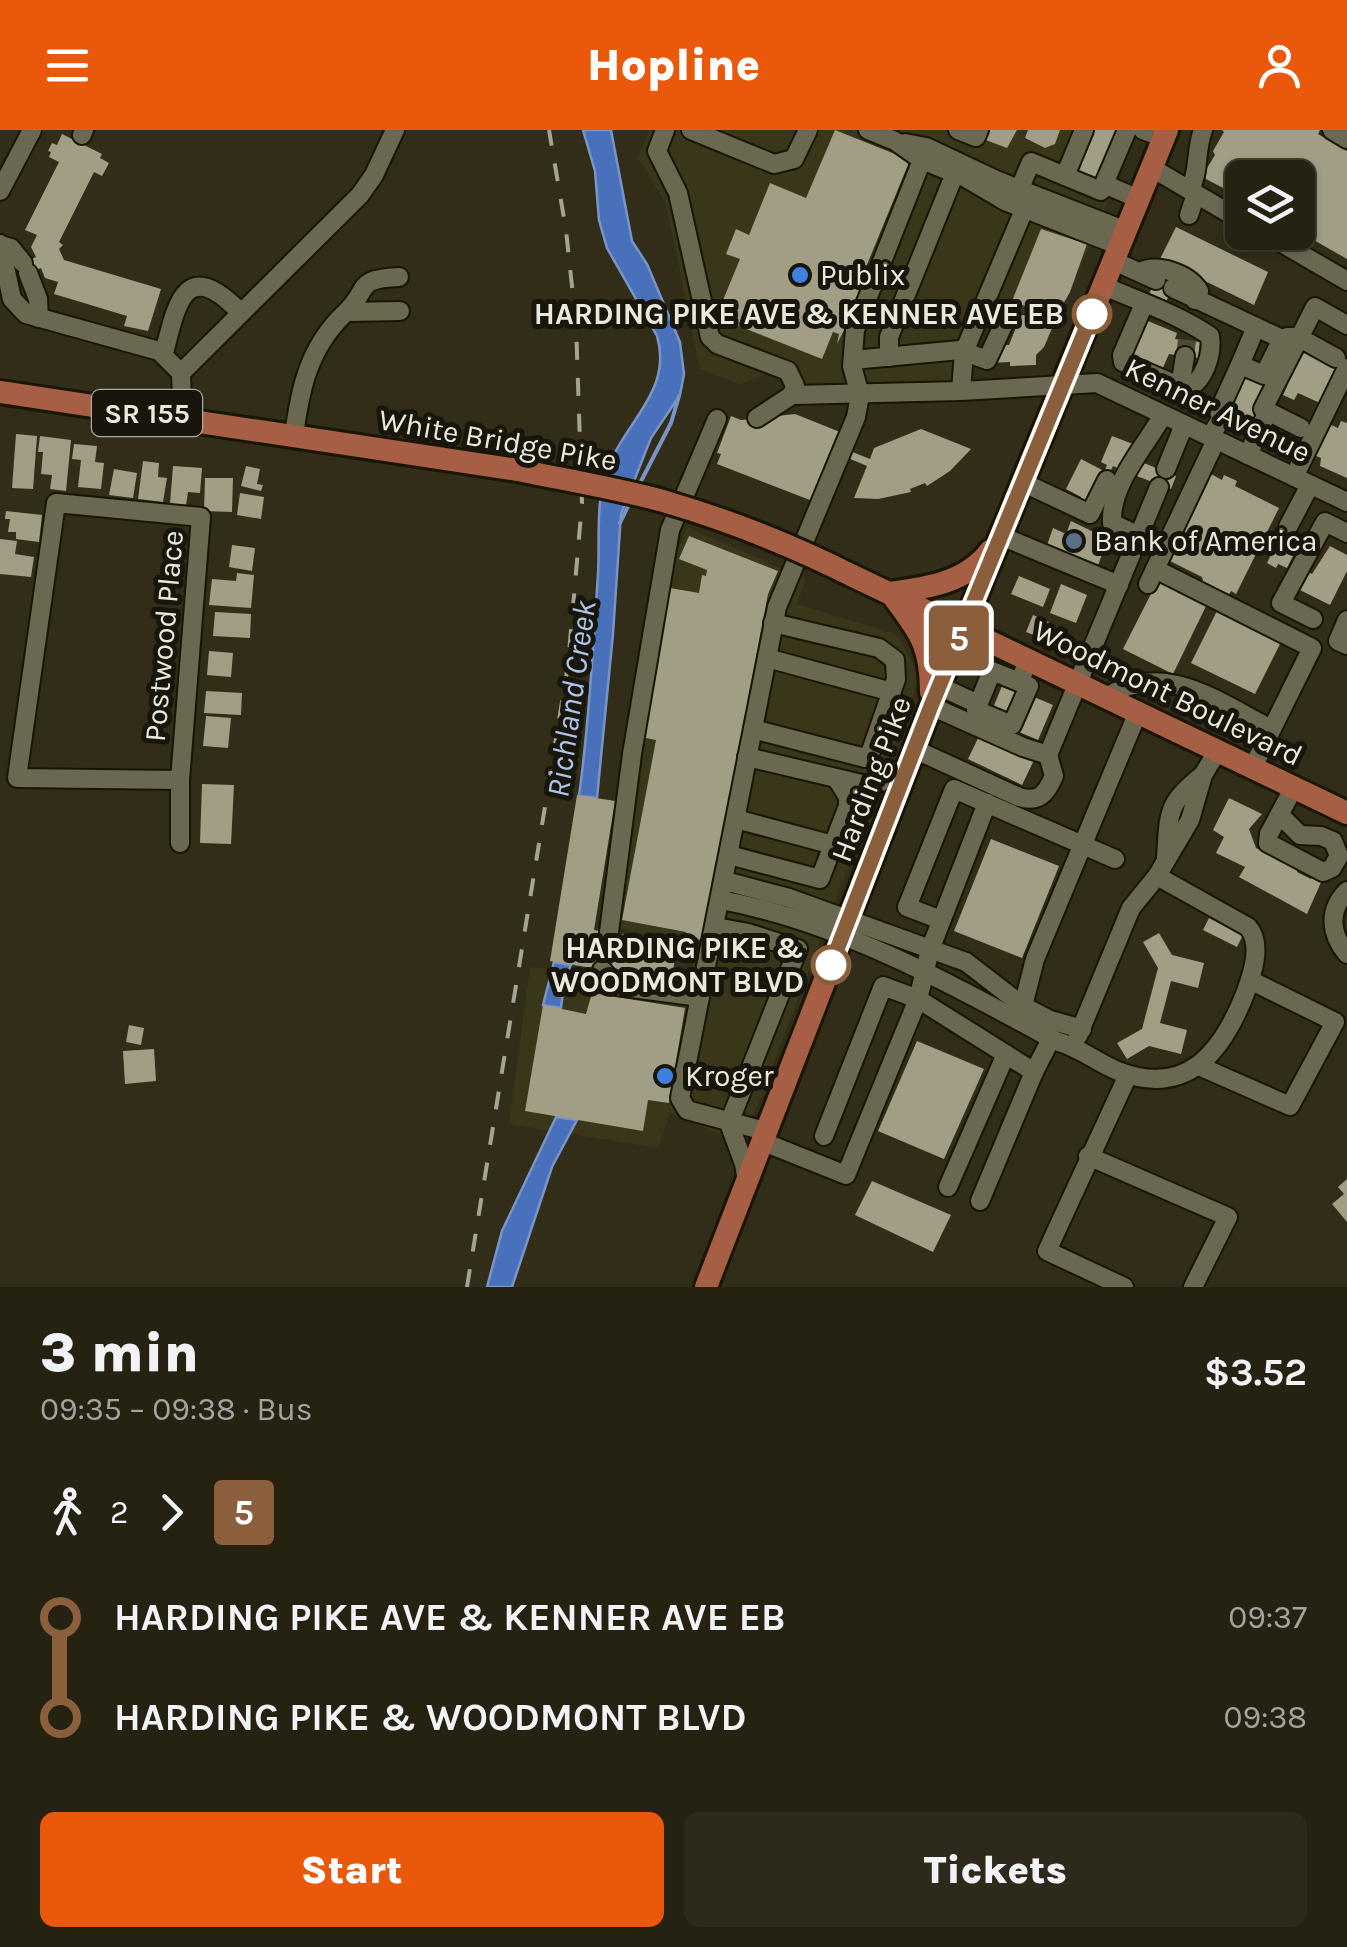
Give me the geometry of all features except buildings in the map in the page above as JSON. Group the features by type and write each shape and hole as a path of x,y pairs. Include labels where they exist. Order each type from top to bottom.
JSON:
{"main road":[{"name":"Harding Pike","path":"706,1287 935,696 1152,168 1158,133"},
{"name":"White Bridge Pike","path":"0,392 518,470 660,501 792,546 963,627"},
{"path":"935,696 927,646 889,593 955,579 973,569 1001,536"},
{"name":"Woodmont Boulevard","path":"963,627 1347,814"}],"street":[{"path":"0,191 32,130"},
{"path":"180,373 365,189 395,130"},
{"path":"665,130 656,152 678,193 710,337 717,344 788,371 795,386 792,395 757,418"},
{"path":"690,130 774,164 794,160 803,132"},
{"path":"868,130 926,146 1120,246 1156,280 1341,363 1288,527"},
{"path":"958,130 976,137 978,130"},
{"path":"1064,176 1084,130"},
{"path":"961,385 964,352 1025,197 1031,162 1101,191 1127,130"},
{"path":"1189,215 1199,164 1197,148 1204,130"},
{"path":"1332,130 1347,139"},
{"path":"897,136 922,160 1025,197"},
{"path":"922,160 855,330 853,360 860,395 856,417 785,583 774,623 680,1098 683,1108 763,1136 846,1175 918,998 930,950 987,803"},
{"path":"1152,168 1193,192 1225,217"},
{"path":"890,357 888,337 955,173"},
{"path":"1104,184 1139,199"},
{"path":"0,244 11,248 26,268 38,299 38,318"},
{"path":"0,244 12,298 20,310 164,353 180,373 182,398 178,416"},
{"path":"1294,250 1347,281"},
{"path":"1156,280 1154,266 1198,287 1195,300"},
{"path":"294,436 298,404 312,355 326,332 348,312 365,284 377,278 399,277"},
{"path":"164,353 176,305 186,292 207,286 215,288 240,314"},
{"path":"1104,286 1144,304 1187,340"},
{"path":"1144,304 1121,359 1139,372 1193,388 1202,377 1212,340 1206,332 1187,340"},
{"path":"853,360 964,352 983,361 990,358 1006,319 983,306"},
{"path":"1238,367 1264,375 1315,307 1347,326"},
{"path":"348,312 400,310"},
{"path":"1253,767 1312,648 1152,576 1221,419 1219,411 1256,327"},
{"path":"1290,338 1263,408 1301,428"},
{"path":"748,757 866,785 882,782 911,758 1029,800 1042,796 1054,776 1048,755 1166,470 1183,388 1187,340"},
{"path":"1128,398 1139,372"},
{"name":"Kenner Avenue","path":"792,395 860,395 961,385 1062,387 1097,383 1342,500"},
{"path":"1248,455 1268,411"},
{"path":"609,932 632,754 670,530 717,420"},
{"path":"1139,536 1116,527 1110,519 1133,460 1174,420"},
{"path":"1147,444 1166,470"},
{"path":"1024,483 1090,514 1107,480"},
{"path":"1314,619 1281,603 1325,522 1342,500"},
{"name":"Postwood Place","path":"56,503 201,517 180,780 8,776 56,503"},
{"path":"1325,522 1347,533"},
{"path":"1001,536 1119,585"},
{"path":"1347,620 1338,641 1347,645"},
{"path":"753,730 865,758 892,692 897,666 886,652 839,636 774,623"},
{"path":"767,658 892,692"},
{"path":"1019,682 1029,660"},
{"path":"992,671 1019,682 1029,686 1012,725 976,710 992,671"},
{"path":"1108,698 1131,684 1171,682 1271,729"},
{"path":"935,696 1022,747 1048,755"},
{"path":"935,696 978,704"},
{"path":"1019,1012 1030,970 1138,712"},
{"path":"1078,1037 1131,908 1157,876 1190,820 1203,775 1218,750"},
{"path":"180,780 180,842"},
{"path":"729,855 820,879 848,806 848,797 837,780"},
{"path":"1280,816 1294,787"},
{"path":"941,920 908,907 954,789 1115,859"},
{"path":"736,819 833,845"},
{"path":"725,880 845,928 924,972 1019,1012 1050,1020 1078,1037 1098,1062 1128,1074 1159,1079 1199,1066 1223,1038 1250,980 1255,941 1248,927 1157,876"},
{"path":"1347,891 1339,900 1332,921 1335,937 1347,954"},
{"path":"721,900 930,950 977,968 1051,1039 1078,1037"},
{"path":"716,927 798,949 729,1123 747,1181"},
{"path":"602,970 618,986 700,996"},
{"path":"1199,1066 1290,1106 1336,1022 1250,980"},
{"path":"824,1136 884,986 918,998 1034,1072"},
{"path":"980,1200 1051,1039"},
{"path":"948,1187 1006,1054"},
{"path":"685,1072 744,1085"},
{"path":"1124,1287 1048,1251 1128,1074"},
{"path":"1088,1156 1228,1217 1193,1287"}],"shaded area":[{"path":"649,130 1138,130 1056,325 981,298 955,384 804,390 765,374 740,384 700,369 666,204 638,158"},
{"path":"687,527 806,579 797,604 898,635 920,677 755,1113 723,1136 670,1113 658,1148 509,1124 530,967 687,984 698,947 615,927 636,758 669,573"}],"water":[{"path":"583,130 611,130 632,241 647,264 680,342 684,374 680,395 651,438 621,514 597,798 579,796 601,493 616,450 653,389 660,355 657,336 607,248 599,220 595,171"},
{"path":"554,962 571,965 565,977 561,1008 543,1005"},
{"path":"556,1117 577,1120 552,1167 512,1287 487,1287 502,1231"}],"waterway":[{"name":"Richland Creek","path":"638,487 671,423 679,396"},
{"name":"Richland Creek","path":"620,523 631,500"}],"tunnel":[{"path":"1185,356 1187,340"},
{"path":"602,970 609,932"}],"railway":[{"path":"467,1287 568,665 582,503 576,324 566,230 549,130"}],"bus line":[{"name":"5","path":"831,965 931,706 1092,314"}],"place":[{"name":"Publix","path":"800,275"},
{"name":"HARDING PIKE AVE & KENNER AVE EB","path":"1092,314"},
{"name":"Bank of America","path":"1074,541"},
{"name":"HARDING PIKE & WOODMONT BLVD","path":"831,965"},
{"name":"Kroger","path":"665,1076"}]}
